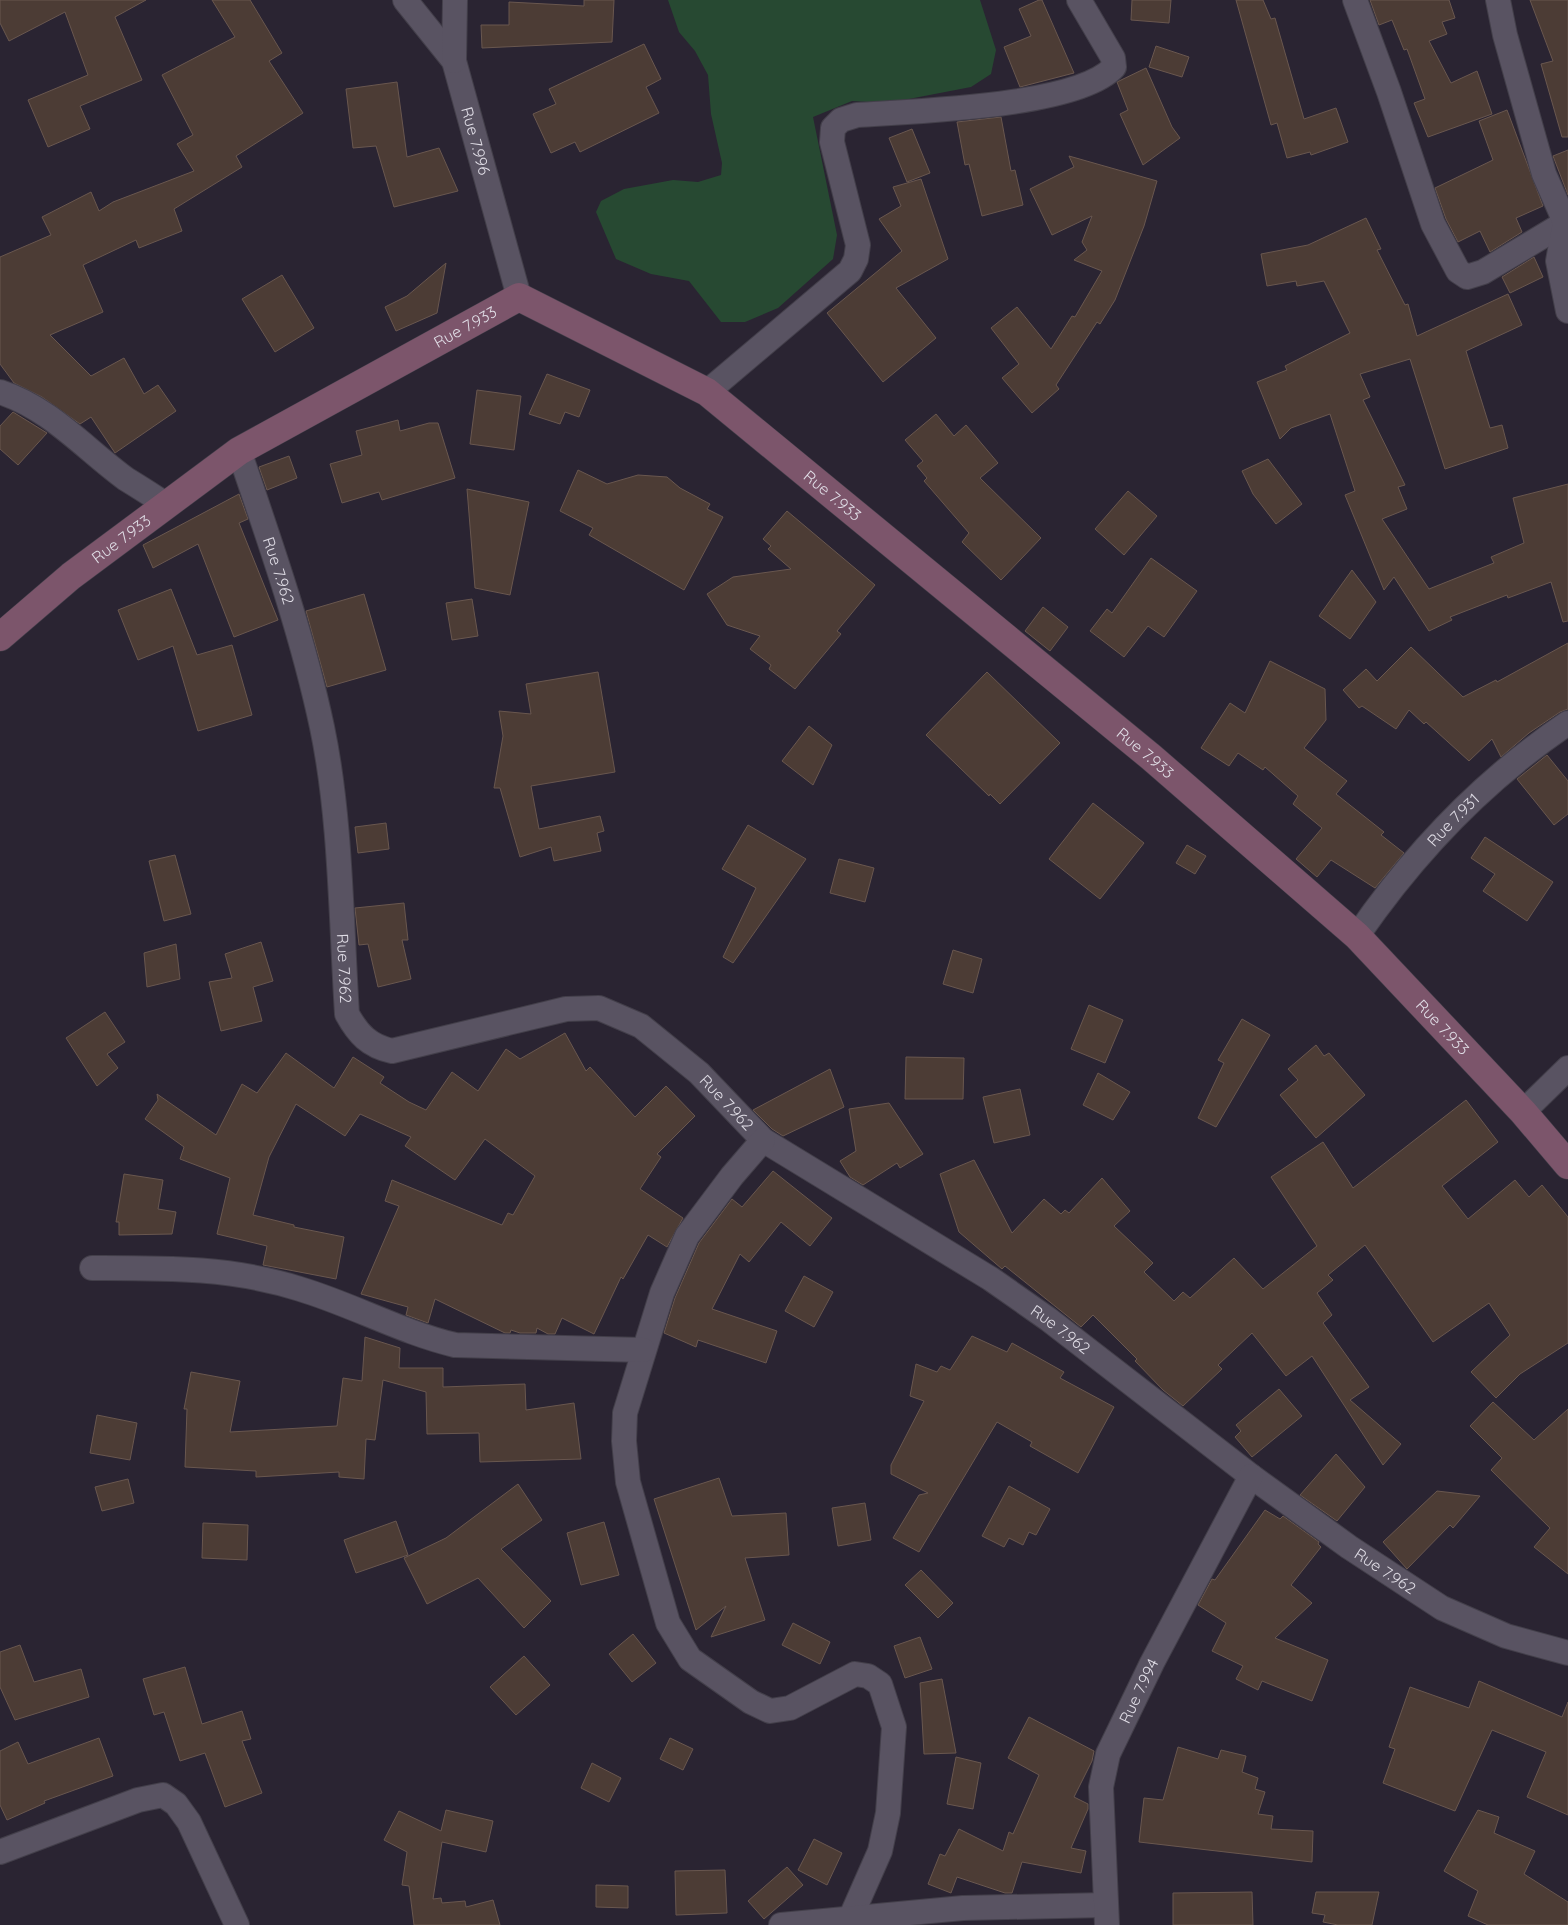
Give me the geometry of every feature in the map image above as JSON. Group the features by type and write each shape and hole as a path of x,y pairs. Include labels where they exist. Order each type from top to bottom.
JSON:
{"street":[{"name":"Rue 7.996","path":"405,0 454,61 520,297"},
{"path":"454,61 455,0"},
{"path":"707,392 850,271 856,259 858,245 832,142 833,128 841,120 857,116 1038,99 1072,90 1108,74 1114,67 1114,58 1079,0"},
{"path":"1356,0 1433,224 1458,271 1467,277 1483,272 1567,221"},
{"path":"1498,0 1505,35 1544,174 1567,221 1558,261 1568,311"},
{"name":"Rue 7.933","path":"0,637 71,576 165,504 239,451 520,297 707,392 1151,757 1357,936 1523,1112 1568,1165"},
{"path":"0,392 17,398 46,415 126,478 165,504"},
{"name":"Rue 7.962","path":"239,451 278,565 322,728 332,791 347,1014 358,1034 378,1048 392,1051 566,1009 599,1008 641,1026 678,1054 763,1140 991,1279 1048,1319 1251,1476 1350,1547 1442,1608 1506,1636 1568,1653"},
{"name":"Rue 7.931","path":"1357,936 1384,898 1438,834 1491,782 1540,742 1568,723"},
{"path":"1523,1112 1568,1068"},
{"path":"763,1140 732,1176 687,1236 662,1293 625,1413 624,1441 628,1482 668,1623 690,1659 751,1702 770,1711 790,1708 855,1674 868,1676 880,1684 894,1727 888,1813 880,1850 850,1919"},
{"path":"92,1268 174,1268 254,1277 301,1289 432,1339 455,1345 644,1350"},
{"name":"Rue 7.994","path":"1107,1915 1101,1787 1108,1754 1152,1663 1251,1476"},
{"path":"0,1852 138,1800 163,1795 176,1804 189,1822 237,1925"},
{"path":"781,1925 963,1908 1107,1915"}],"green space":[{"path":"668,0 980,0 996,50 991,74 971,87 888,103 852,101 813,117 837,235 833,259 778,308 745,322 721,322 689,281 651,274 616,259 596,212 601,201 624,189 673,180 698,182 721,175 722,163 711,114 708,75 695,51 679,32"}],"building":[{"path":"0,0 146,0 115,17 142,80 80,106 90,129 48,147 28,100 88,75 65,12 9,41 0,23"},
{"path":"212,0 250,0 282,53 269,61 303,113 236,156 242,167 174,209 182,231 139,248 136,240 83,265 103,312 50,335 91,376 124,358 144,394 158,385 176,411 115,453 91,417 80,424 42,397 14,383 0,364 0,257 51,235 42,217 91,192 99,211 113,202 194,171 177,144 193,135 162,75 235,37"},
{"path":"584,0 614,0 612,42 482,48 481,25 509,25 509,2 584,6"},
{"path":"1042,0 1074,73 1020,87 1004,47 1031,36 1019,9"},
{"path":"1132,0 1171,0 1169,23 1131,20"},
{"path":"1236,0 1263,0 1271,19 1275,18 1304,119 1336,108 1348,142 1311,155 1310,152 1287,158 1277,123 1271,125"},
{"path":"1370,0 1449,0 1455,18 1442,22 1447,34 1429,41 1451,83 1477,71 1492,114 1428,137 1414,103 1425,99 1407,49 1404,50 1392,20 1379,25"},
{"path":"1530,0 1568,0 1568,137 1562,137 1541,64 1553,61"},
{"path":"644,44 661,79 646,87 659,113 580,152 575,142 551,153 533,114 556,104 549,89"},
{"path":"1156,46 1189,57 1182,77 1149,67"},
{"path":"1146,68 1172,127 1180,138 1143,165 1120,114 1128,110 1117,82"},
{"path":"397,82 407,157 439,148 458,191 394,207 376,146 353,148 346,89"},
{"path":"1507,110 1543,206 1516,218 1522,232 1490,252 1480,231 1458,242 1446,219 1435,188 1493,160 1479,121"},
{"path":"1001,117 1011,171 1015,170 1023,205 982,216 969,164 965,165 957,122"},
{"path":"912,129 930,173 907,182 889,138"},
{"path":"1568,150 1568,195 1553,156"},
{"path":"1069,156 1157,181 1144,226 1115,300 1100,324 1097,322 1056,385 1059,389 1032,413 1002,378 1019,364 991,328 1017,307 1051,349 1072,316 1075,317 1102,271 1074,260 1087,250 1082,242 1092,216 1052,235 1030,189 1074,167"},
{"path":"921,179 948,259 896,288 936,338 883,382 827,313 902,251 879,219 901,206 893,187"},
{"path":"1366,218 1381,249 1377,250 1405,305 1408,304 1417,336 1508,294 1522,325 1466,351 1490,428 1502,425 1508,448 1445,469 1410,359 1360,374 1370,397 1363,400 1405,485 1398,487 1407,509 1382,519 1429,589 1494,563 1491,557 1524,543 1513,498 1568,484 1568,621 1563,622 1551,582 1508,598 1507,595 1450,617 1452,620 1429,631 1394,577 1384,590 1345,495 1355,491 1330,414 1291,428 1280,439 1257,382 1287,370 1285,366 1350,333 1324,281 1297,286 1296,281 1267,286 1261,254 1308,245"},
{"path":"1534,257 1543,277 1510,293 1502,277"},
{"path":"446,263 437,313 396,331 385,307 407,296"},
{"path":"282,275 314,328 275,352 242,299"},
{"path":"547,374 590,390 579,417 565,412 560,424 529,414"},
{"path":"477,390 521,396 514,450 470,444"},
{"path":"13,412 47,433 18,465 0,449 0,426"},
{"path":"936,414 954,436 966,425 998,463 980,478 1041,538 1001,580 962,542 969,533 924,481 927,478 917,466 923,461 905,440"},
{"path":"398,420 400,431 429,423 438,423 455,478 382,500 379,492 342,503 330,464 362,455 356,431"},
{"path":"289,456 297,478 267,490 259,467"},
{"path":"1268,459 1302,504 1276,524 1253,494 1242,471"},
{"path":"578,470 607,484 638,475 667,477 680,488 710,504 707,509 723,517 684,590 589,535 593,528 560,511"},
{"path":"467,489 529,502 510,595 475,588"},
{"path":"1128,491 1157,516 1124,555 1095,529"},
{"path":"239,494 248,519 239,523 278,620 234,637 198,544 153,568 143,545"},
{"path":"787,511 875,585 837,631 841,634 795,689 769,669 771,665 750,649 760,636 727,625 707,594 733,577 791,569 768,549 771,546 763,539"},
{"path":"1151,558 1197,591 1164,637 1148,626 1124,657 1090,631 1107,609 1112,613"},
{"path":"1352,570 1376,602 1350,639 1319,616"},
{"path":"171,589 197,655 232,645 252,715 198,731 173,646 138,660 118,610"},
{"path":"364,594 386,670 327,687 306,611"},
{"path":"472,599 478,636 452,640 446,603"},
{"path":"1043,607 1068,627 1050,651 1025,631"},
{"path":"1568,643 1568,709 1560,712 1529,733 1501,757 1492,739 1469,761 1426,722 1424,724 1409,710 1396,729 1362,706 1359,708 1343,690 1366,669 1377,681 1411,647 1463,697 1496,680 1497,682"},
{"path":"1270,661 1325,689 1326,720 1304,748 1347,781 1336,794 1384,832 1381,835 1404,853 1375,888 1331,860 1317,877 1296,859 1322,828 1293,804 1298,796 1265,767 1263,770 1238,753 1229,766 1201,748 1230,703 1245,713"},
{"path":"598,672 615,772 531,786 539,829 600,816 604,831 597,833 601,851 554,861 551,847 520,857 500,788 494,788 503,736 499,711 531,714 526,684"},
{"path":"987,672 1060,743 1000,804 990,794 989,796 926,735"},
{"path":"809,726 832,745 813,785 782,761"},
{"path":"1547,755 1568,781 1568,814 1554,825 1517,779"},
{"path":"1093,803 1144,843 1100,899 1049,859"},
{"path":"386,823 389,849 358,853 355,827"},
{"path":"748,825 806,859 733,963 723,957 756,888 722,869"},
{"path":"1485,837 1553,882 1527,921 1483,891 1495,874 1471,858"},
{"path":"1187,845 1206,856 1195,874 1176,863"},
{"path":"175,855 191,914 164,921 149,861"},
{"path":"839,859 874,868 865,902 830,893"},
{"path":"404,903 408,940 402,940 411,979 378,987 368,944 359,945 355,908"},
{"path":"261,942 273,981 253,987 262,1021 221,1031 209,982 232,978 225,954"},
{"path":"176,944 180,979 147,987 144,953"},
{"path":"953,950 982,959 973,993 943,984"},
{"path":"1089,1005 1123,1020 1105,1063 1071,1049"},
{"path":"105,1012 125,1042 107,1054 118,1068 97,1086 66,1038"},
{"path":"1242,1019 1270,1035 1216,1127 1198,1118 1224,1063 1218,1060"},
{"path":"565,1033 586,1071 590,1067 635,1117 666,1086 695,1116 657,1154 661,1157 640,1189 683,1218 667,1247 648,1235 623,1279 621,1277 594,1334 562,1318 555,1334 548,1334 537,1328 536,1333 520,1333 511,1330 510,1333 505,1333 435,1299 428,1323 406,1315 408,1307 361,1294 399,1206 385,1201 392,1180 502,1225 508,1213 513,1215 535,1176 485,1139 455,1180 405,1146 411,1137 360,1114 345,1136 296,1104 269,1157 253,1215 294,1225 294,1227 344,1237 336,1279 263,1265 267,1246 217,1234 230,1178 180,1159 184,1147 145,1119 158,1100 157,1094 216,1135 242,1084 257,1093 286,1053 334,1088 353,1057 384,1077 380,1083 409,1102 426,1110 452,1072 478,1091 506,1049 520,1059"},
{"path":"1316,1045 1324,1056 1329,1053 1365,1095 1316,1138 1280,1095 1298,1080 1288,1069"},
{"path":"906,1057 964,1058 963,1099 905,1099"},
{"path":"830,1069 844,1107 783,1136 772,1129 753,1110"},
{"path":"1098,1073 1130,1092 1113,1120 1083,1105"},
{"path":"1020,1089 1030,1135 994,1143 983,1097"},
{"path":"1466,1100 1498,1142 1442,1186 1468,1219 1515,1180 1529,1197 1542,1185 1568,1217 1568,1343 1520,1374 1496,1398 1471,1372 1510,1335 1489,1303 1433,1342 1365,1245 1328,1275 1333,1280 1317,1293 1332,1315 1323,1323 1369,1387 1350,1400 1401,1444 1383,1465 1312,1356 1286,1376 1252,1333 1218,1365 1222,1369 1183,1406 1163,1390 1135,1361 1137,1359 1093,1315 1081,1327 1005,1266 1002,1269 959,1232 940,1174 974,1160 1012,1233 1044,1199 1061,1214 1065,1210 1069,1213 1102,1178 1130,1211 1114,1226 1153,1263 1144,1272 1174,1301 1183,1292 1190,1298 1234,1258 1263,1289 1317,1246 1271,1177 1323,1142 1353,1188"},
{"path":"889,1103 923,1154 900,1168 897,1163 863,1185 850,1177 840,1161 856,1151 849,1109"},
{"path":"773,1171 832,1218 810,1246 781,1222 749,1262 740,1254 712,1309 777,1331 766,1363 698,1340 696,1347 664,1333 675,1298 699,1243 732,1199 742,1207"},
{"path":"124,1174 163,1180 158,1209 176,1212 172,1234 119,1235 119,1222 116,1222"},
{"path":"804,1276 833,1292 814,1327 785,1311"},
{"path":"972,1336 1007,1352 1012,1343 1064,1372 1060,1378 1114,1407 1078,1473 1030,1446 1032,1442 997,1422 919,1552 893,1538 919,1495 928,1493 891,1474 891,1465 924,1401 910,1396 916,1364 937,1372 941,1366 950,1370"},
{"path":"365,1337 400,1348 399,1368 443,1368 443,1387 525,1384 526,1410 574,1403 581,1459 480,1462 479,1433 427,1434 426,1392 383,1380 375,1440 366,1439 364,1479 339,1477 339,1472 256,1477 256,1471 185,1467 187,1409 184,1409 191,1372 240,1381 230,1432 337,1426 343,1378 362,1381"},
{"path":"1279,1389 1302,1416 1252,1457 1235,1437 1241,1431 1236,1425"},
{"path":"1493,1402 1534,1440 1568,1409 1568,1574 1534,1547 1550,1528 1491,1470 1502,1458 1470,1426"},
{"path":"97,1415 137,1423 130,1460 90,1453"},
{"path":"1336,1454 1365,1487 1337,1521 1300,1495"},
{"path":"719,1478 732,1516 786,1513 789,1555 745,1558 765,1620 711,1637 726,1606 696,1630 654,1499"},
{"path":"128,1479 134,1503 102,1511 95,1487"},
{"path":"518,1484 542,1520 501,1549 551,1601 524,1628 478,1578 427,1604 404,1558 446,1538"},
{"path":"1009,1486 1050,1509 1036,1535 1029,1532 1023,1545 1009,1538 1004,1547 982,1536"},
{"path":"1437,1491 1480,1496 1453,1528 1450,1525 1407,1569 1383,1542"},
{"path":"865,1503 871,1540 838,1546 832,1508"},
{"path":"1265,1510 1280,1519 1283,1516 1319,1542 1318,1544 1321,1547 1291,1585 1312,1603 1275,1638 1328,1660 1312,1701 1262,1681 1258,1690 1236,1679 1243,1666 1212,1651 1226,1623 1198,1605 1212,1579 1215,1580"},
{"path":"396,1521 408,1555 356,1573 344,1540"},
{"path":"604,1522 619,1575 581,1585 567,1533"},
{"path":"203,1523 248,1525 247,1560 202,1558"},
{"path":"921,1570 953,1603 938,1618 905,1585"},
{"path":"793,1623 830,1642 820,1664 782,1645"},
{"path":"633,1634 656,1663 632,1682 609,1654"},
{"path":"920,1637 932,1669 905,1678 894,1646"},
{"path":"20,1645 34,1682 81,1669 89,1697 15,1720 0,1687 0,1652"},
{"path":"524,1656 550,1685 516,1715 490,1687"},
{"path":"185,1667 202,1724 242,1711 251,1739 242,1741 262,1793 225,1807 205,1753 180,1761 164,1712 154,1715 143,1679"},
{"path":"942,1679 956,1753 924,1754 920,1683"},
{"path":"1479,1681 1562,1717 1568,1702 1568,1815 1527,1797 1546,1752 1492,1730 1455,1811 1383,1783 1395,1749 1389,1747 1410,1687 1469,1708"},
{"path":"1029,1717 1094,1751 1092,1761 1074,1797 1088,1804 1088,1809 1071,1848 1086,1851 1081,1873 1022,1862 1012,1893 1005,1893 957,1877 951,1893 928,1884 940,1854 945,1856 959,1829 1003,1851 1009,1832 1013,1834 1039,1775 1008,1758"},
{"path":"99,1738 113,1776 44,1801 45,1803 7,1820 0,1805 0,1751 18,1742 28,1764"},
{"path":"670,1738 693,1749 683,1770 660,1759"},
{"path":"1178,1747 1218,1759 1221,1750 1246,1756 1242,1772 1258,1778 1255,1789 1265,1792 1258,1814 1273,1816 1271,1829 1313,1831 1312,1862 1139,1842 1144,1798 1163,1800"},
{"path":"956,1757 981,1763 973,1809 947,1804"},
{"path":"592,1763 621,1778 609,1802 581,1788"},
{"path":"446,1810 493,1821 486,1852 442,1842 433,1899 441,1898 442,1903 465,1901 466,1907 493,1900 500,1925 414,1925 409,1886 402,1885 407,1852 384,1840 399,1811 441,1831"},
{"path":"1478,1810 1499,1817 1494,1833 1535,1851 1524,1874 1568,1902 1568,1925 1488,1925 1468,1916 1478,1891 1444,1871"},
{"path":"814,1839 842,1853 827,1885 798,1870"},
{"path":"787,1867 803,1885 764,1919 748,1901"},
{"path":"725,1870 727,1913 676,1915 675,1871"},
{"path":"596,1885 628,1886 628,1908 596,1907"},
{"path":"1252,1892 1253,1925 1173,1925 1173,1893"},
{"path":"1316,1892 1379,1892 1372,1925 1338,1925 1323,1922 1325,1915 1312,1913"}]}
